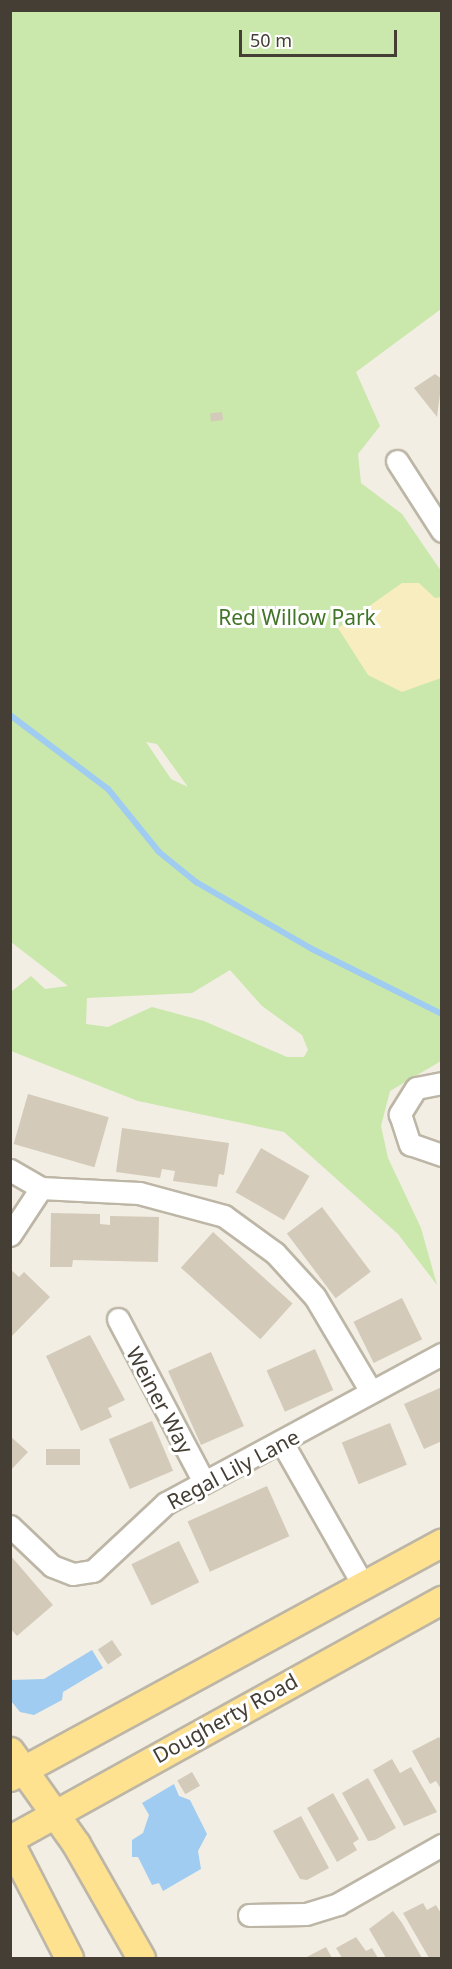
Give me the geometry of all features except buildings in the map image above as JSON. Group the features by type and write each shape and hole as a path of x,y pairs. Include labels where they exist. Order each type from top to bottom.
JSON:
{"main road":[{"path":"141,1959 56,1813 16,1764 441,1542"},
{"name":"Dougherty Road","path":"10,1839 441,1600"},
{"path":"10,1843 69,1959"}],"street":[{"path":"398,461 441,531"},
{"path":"441,1083 416,1088 400,1114 410,1144 441,1155"},
{"path":"10,1170 41,1188 139,1193 224,1216 275,1253 315,1298 370,1390"},
{"path":"10,1235 41,1188"},
{"name":"Weiner Way","path":"118,1319 203,1480"},
{"name":"Regal Lily Lane","path":"10,1526 52,1566 73,1574 93,1570 166,1503 203,1480 283,1444 370,1390 441,1354"},
{"path":"283,1444 362,1583"},
{"path":"249,1916 306,1914 338,1904 441,1845"}],"green space":[{"name":"Red Willow Park","path":"11,11 441,11 441,309 356,372 380,426 358,454 361,483 402,514 441,571 441,1061 390,1091 381,1126 388,1158 421,1228 437,1285 398,1234 284,1132 138,1101 11,1051 12,991 31,976 45,989 68,986 11,942","holes":["146,742 157,744 188,787 171,779","230,970 262,1006 302,1035 308,1050 304,1057 287,1057 204,1021 152,1007 108,1027 86,1024 87,998 192,993"]}],"sand":[{"path":"402,583 419,583 435,598 442,597 441,678 402,692 368,675 338,628"}],"water":[{"path":"92,1650 103,1668 63,1692 62,1700 34,1715 20,1712 11,1701 11,1680 44,1679"},
{"path":"174,1784 179,1796 190,1800 207,1834 198,1851 201,1869 163,1891 159,1883 152,1885 138,1857 132,1857 132,1840 143,1833 149,1815 142,1803"}],"waterway":[{"path":"10,715 108,789 159,852 196,882 312,949 442,1014"}]}
